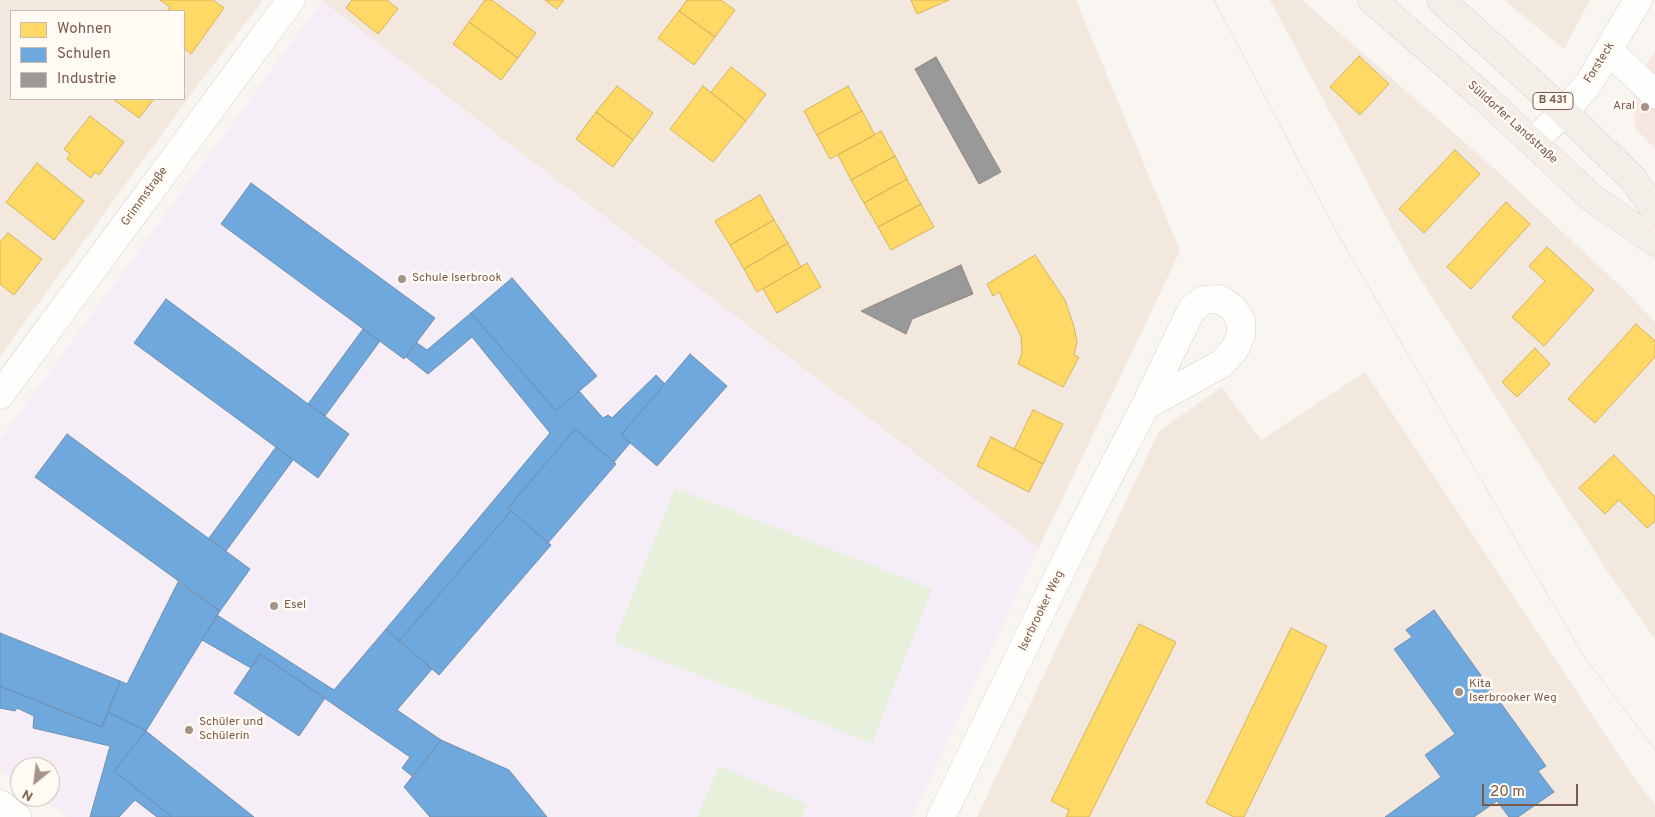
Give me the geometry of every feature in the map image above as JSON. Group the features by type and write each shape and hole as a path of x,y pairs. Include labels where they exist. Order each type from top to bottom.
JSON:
{"main road":[{"name":"Sülldorfer Landstraße","path":"1372,0 1533,142 1592,197 1655,242"},
{"name":"B 431","path":"1441,0 1564,112 1634,180 1655,210"}],"street":[{"name":"Grimmstraße","path":"0,395 291,0"},
{"name":"Forsteck","path":"1533,142 1564,112 1589,83 1638,0"},
{"path":"1608,50 1655,94"},
{"name":"Iserbrooker Weg","path":"941,817 1080,532 1145,406"},
{"path":"0,804 18,817"}],"shaded area":[{"path":"0,0 263,0 192,93 0,356"},
{"path":"1076,0 1180,251 1039,548 322,1"},
{"path":"1270,0 1302,0 1495,169 1619,285 1655,322 1655,639 1609,574 1411,264"},
{"path":"1504,0 1590,0 1564,49"},
{"name":"Schule Iserbrook","path":"322,1 1039,548 912,817 68,817 54,807 60,807 60,757 10,757 10,778 0,771 0,439"},
{"name":"Aral","path":"1655,50 1655,149 1635,128 1633,87"},
{"path":"1365,372 1626,766 1655,805 1655,817 977,817 1159,431 1222,387 1261,440"}],"green space":[{"path":"675,488 932,589 872,743 614,642"},
{"path":"719,766 807,804 802,817 697,817"}],"building: Wohnen":[{"path":"160,0 213,0 224,8 191,54 185,49 185,10 168,10 170,7"},
{"path":"352,0 387,0 398,9 378,34 346,8"},
{"path":"485,0 492,0 536,33 518,58 469,22"},
{"path":"545,0 564,0 557,9"},
{"path":"687,0 721,0 735,10 715,37 679,11"},
{"path":"911,0 949,0 917,14"},
{"path":"679,11 715,37 694,65 658,38"},
{"path":"469,22 518,58 501,80 453,44"},
{"path":"1359,56 1389,84 1360,115 1330,87"},
{"path":"731,67 766,94 746,121 711,92"},
{"path":"617,86 653,113 633,140 596,112"},
{"path":"703,86 746,121 713,162 670,129"},
{"path":"848,86 862,111 817,135 804,111"},
{"path":"114,100 153,100 139,118"},
{"path":"862,111 875,135 830,159 817,135"},
{"path":"596,112 633,140 613,167 576,139"},
{"path":"90,116 124,142 99,175 95,172 91,178 67,159 70,154 64,149"},
{"path":"881,131 895,156 851,180 838,155"},
{"path":"1455,150 1480,174 1424,233 1399,209"},
{"path":"895,156 907,179 864,203 851,180"},
{"path":"37,163 84,201 54,240 6,202"},
{"path":"907,179 921,204 878,227 864,203"},
{"path":"760,195 774,220 730,245 715,221"},
{"path":"1506,202 1530,224 1471,289 1447,267"},
{"path":"921,204 934,227 891,250 878,227"},
{"path":"774,220 788,243 744,269 730,245"},
{"path":"8,233 42,259 14,295 0,284 0,242"},
{"path":"788,243 801,267 757,292 744,269"},
{"path":"1547,247 1594,290 1544,346 1512,317 1545,281 1529,266"},
{"path":"1035,255 1065,300 1074,327 1077,342 1074,355 1079,357 1063,387 1018,364 1022,353 1021,336 999,292 993,296 987,284"},
{"path":"807,263 821,287 777,313 763,289"},
{"path":"1636,324 1655,341 1655,357 1595,423 1568,399"},
{"path":"1535,348 1550,364 1517,397 1502,382"},
{"path":"1033,410 1063,424 1043,464 1014,449"},
{"path":"991,437 1043,464 1029,492 977,466"},
{"path":"1614,455 1655,497 1655,521 1647,528 1619,500 1605,514 1579,488"},
{"path":"1139,624 1176,642 1089,817 1066,817 1069,810 1051,801"},
{"path":"1291,628 1327,646 1244,817 1234,817 1206,803"}],"building: Schulen":[{"path":"251,183 435,318 404,359 221,224"},
{"path":"512,278 597,376 556,411 471,313"},
{"path":"166,299 349,434 318,478 134,343"},
{"path":"471,313 556,411 579,391 603,418 608,415 612,418 656,375 665,384 621,435 630,443 614,462 575,429 508,508 511,511 399,641 386,629 550,433 472,337 428,374 406,357 417,343 427,350"},
{"path":"363,329 380,341 325,416 308,404"},
{"path":"690,354 727,386 657,466 621,435"},
{"path":"575,429 616,464 548,543 508,508"},
{"path":"67,434 250,569 220,611 35,477"},
{"path":"276,447 293,460 226,551 209,538"},
{"path":"511,511 551,545 439,675 399,641"},
{"path":"178,582 220,611 146,731 108,712 120,681 127,684"},
{"name":"Kita Iserbrooker Weg","path":"1434,610 1546,766 1538,771 1554,792 1518,817 1509,817 1497,801 1474,817 1385,817 1441,777 1425,755 1455,734 1394,649 1412,637 1406,630"},
{"path":"217,615 334,690 386,629 432,669 397,710 441,740 413,777 402,768 410,757 260,654 251,668 202,640"},
{"path":"0,633 120,681 102,727 0,686"},
{"path":"260,654 325,698 299,736 234,693"},
{"path":"0,686 102,727 108,712 146,731 114,771 172,817 157,817 135,800 119,817 90,817 110,746 33,728 34,716 17,708 15,711 0,708"},
{"path":"146,731 254,817 172,817 114,771"},
{"path":"441,740 509,770 547,817 430,817 404,787"}],"building: Industrie":[{"path":"936,57 1001,172 979,184 915,69"},
{"path":"961,265 973,294 912,319 906,334 861,311"}],"tram line":[{"path":"1214,0 1335,229 1583,655 1655,750"}],"place":[{"name":"Aral","path":"1645,107"},
{"name":"Schule Iserbrook","path":"402,279"},
{"name":"Esel","path":"274,606"},
{"name":"Kita Iserbrooker Weg","path":"1459,692"},
{"name":"Schüler und Schülerin","path":"189,730"}]}
